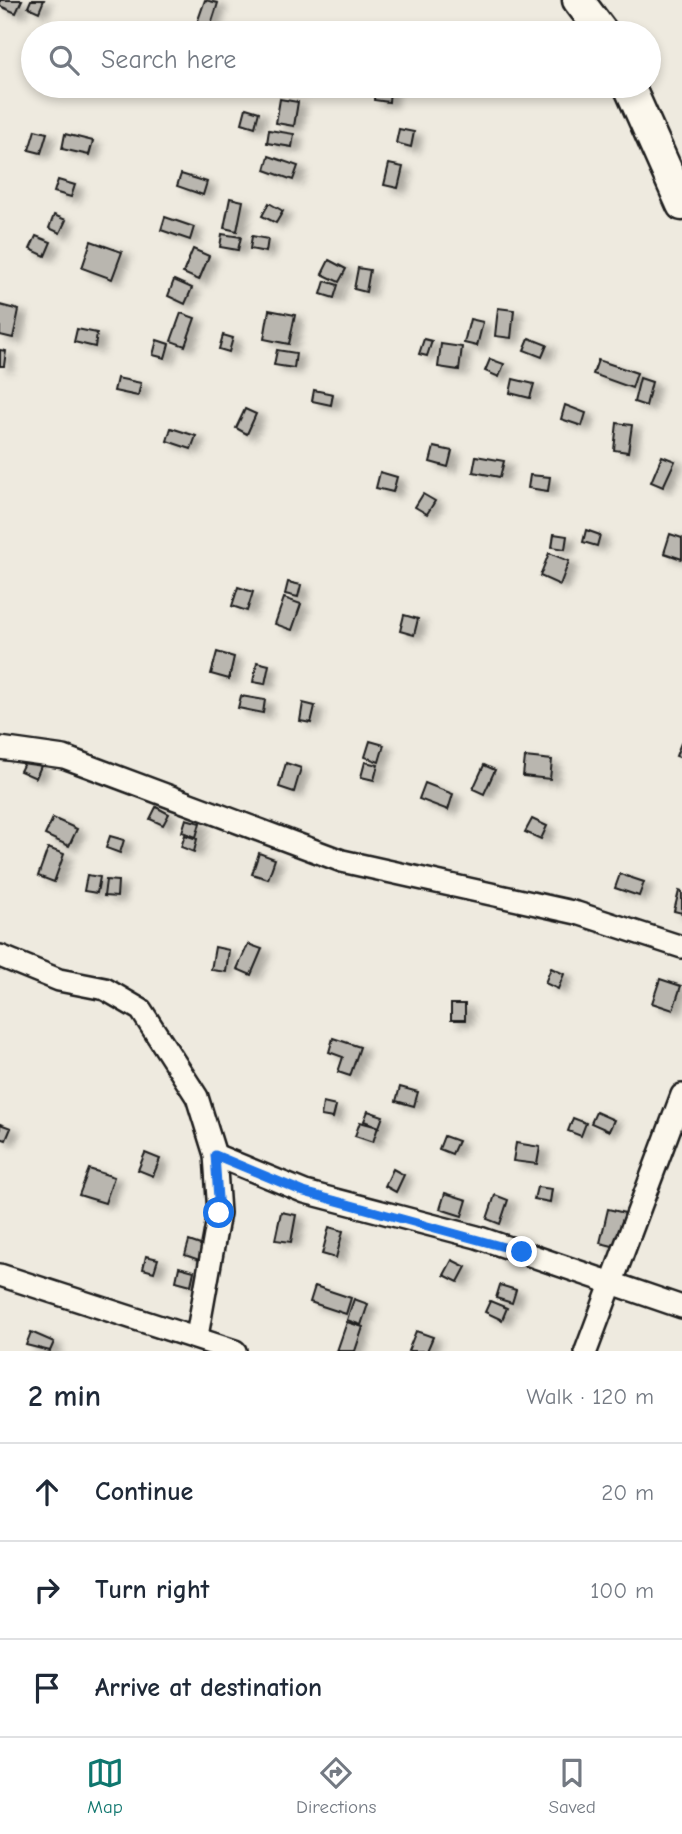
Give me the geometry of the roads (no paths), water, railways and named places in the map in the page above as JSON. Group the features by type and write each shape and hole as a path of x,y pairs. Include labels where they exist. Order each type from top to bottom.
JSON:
{"street":[{"path":"578,0 594,21"},
{"path":"634,98 682,205"},
{"path":"0,748 64,757 342,861 577,913 682,947"},
{"path":"0,956 59,980 105,989 141,1010 197,1097 215,1155 219,1213 197,1336"},
{"path":"586,1351 682,1096"},
{"path":"215,1155 304,1192 477,1237 682,1307"},
{"path":"0,1275 197,1336 235,1351"}]}
